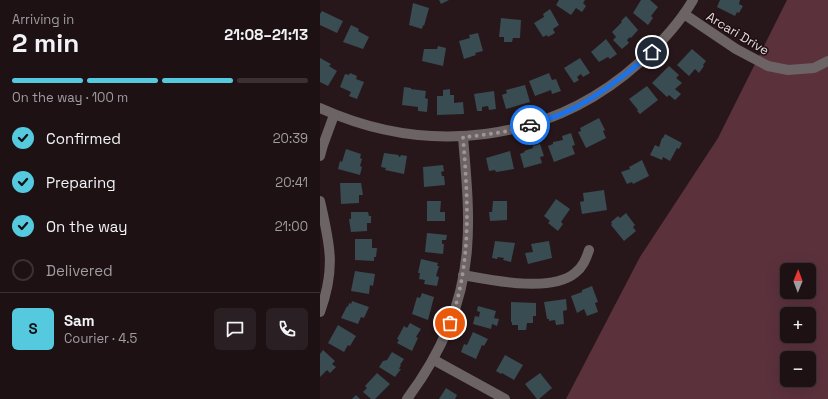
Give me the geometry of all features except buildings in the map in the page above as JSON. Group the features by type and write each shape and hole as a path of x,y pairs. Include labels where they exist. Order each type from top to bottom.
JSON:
{"street":[{"path":"320,108 334,115 360,124 385,131 412,135 463,137 527,126 568,111 592,98 614,83 647,56 668,35 693,0"},
{"name":"Arcari Drive","path":"684,14 736,49 768,66 788,70 814,68 828,62"},
{"path":"320,156 334,115"},
{"path":"407,399 434,360 446,335 463,275 467,250 468,224 463,137"},
{"path":"320,201 329,243 330,262 326,296 320,312"},
{"path":"463,275 512,283 532,284 553,281 566,278 574,274 580,268 589,250"},
{"path":"434,360 505,399"}],"shaded area":[{"path":"787,0 828,0 828,399 566,399 640,257 718,138"}],"way so far":[{"path":"450,323 461,286 467,250 468,224 463,137 478,136 530,125"}],"route":[{"path":"530,125 568,111 592,98 632,70 652,52"}]}
